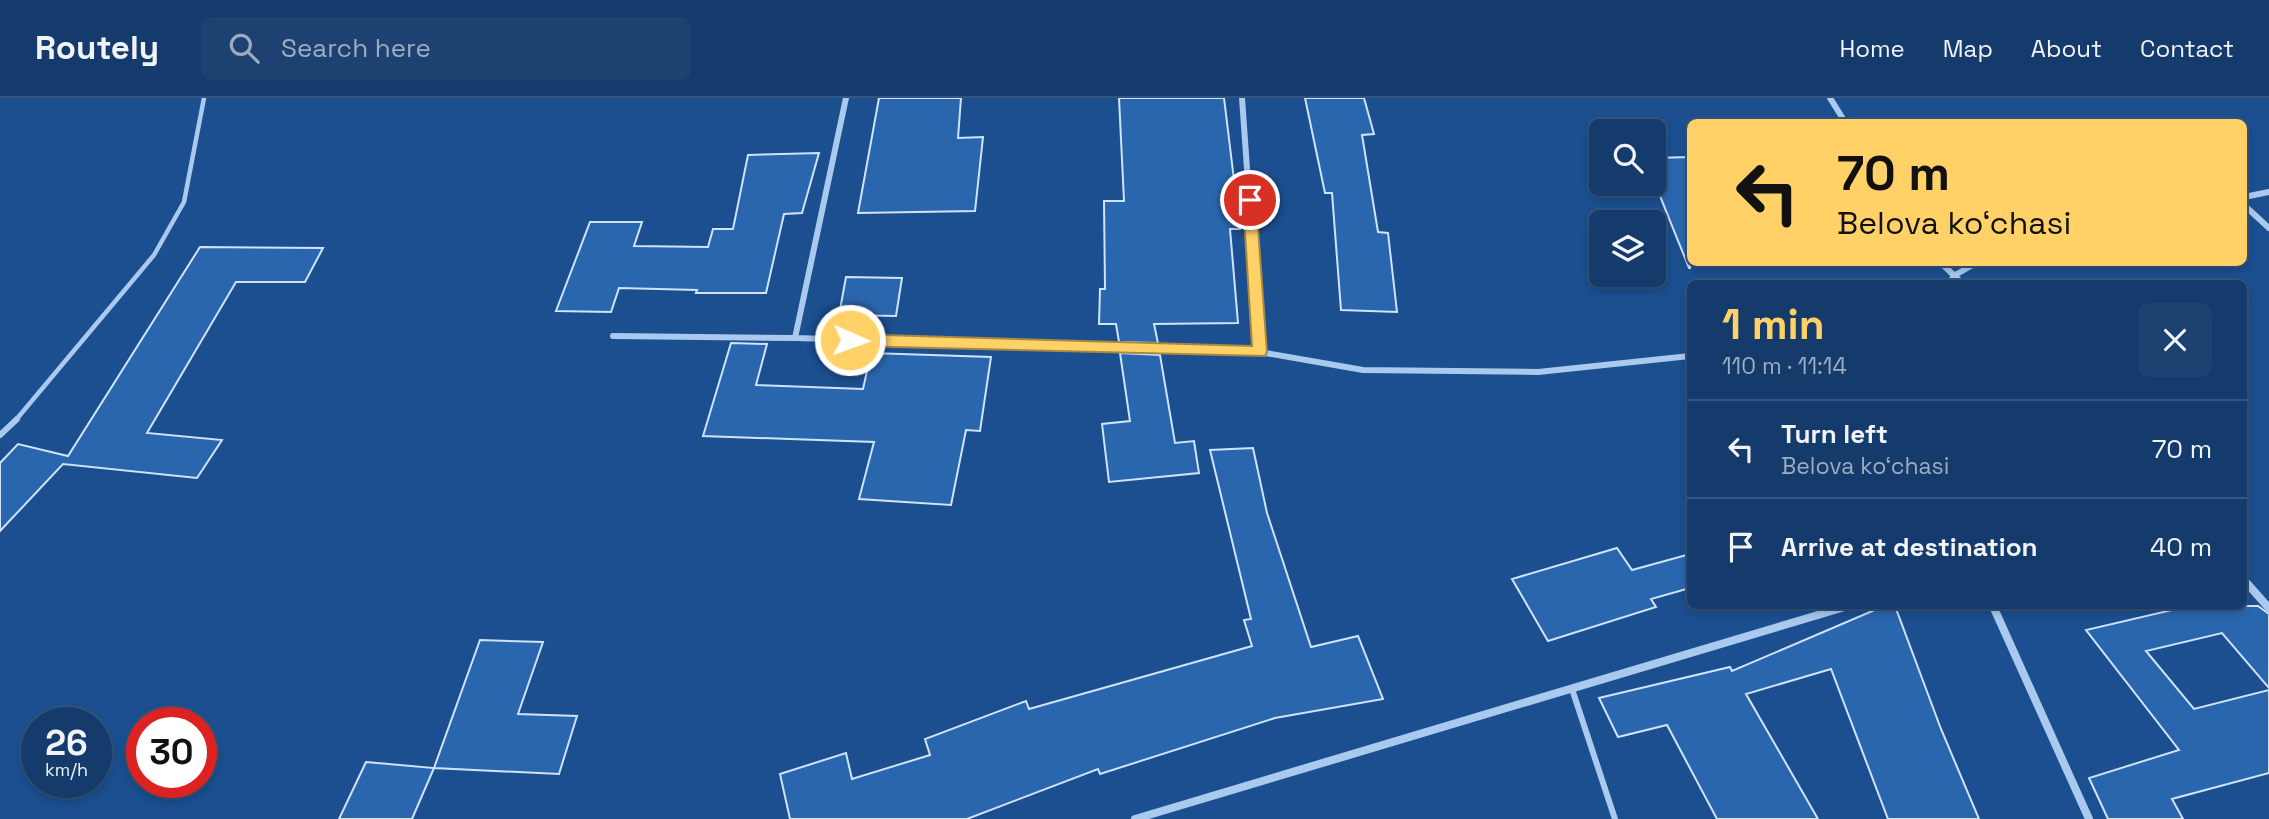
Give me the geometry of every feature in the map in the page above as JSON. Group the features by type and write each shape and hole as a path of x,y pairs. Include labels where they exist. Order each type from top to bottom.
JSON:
{"street":[{"path":"795,338 846,98"},
{"path":"1242,98 1260,352"},
{"path":"1830,98 1842,119"},
{"path":"2247,196 2269,192"},
{"path":"2247,208 2269,228"},
{"path":"1945,266 1959,280"},
{"path":"1951,280 1971,266"},
{"path":"613,336 795,338 1260,352 1377,370 1538,372 1687,356"},
{"path":"2247,583 2269,608"},
{"path":"1135,819 1838,609"},
{"path":"1994,609 2089,819"}],"lane":[{"path":"0,435 19,417 154,255 184,202 204,98"},
{"path":"1572,689 1615,819"}],"building":[{"path":"879,98 961,98 958,138 983,137 975,211 858,213"},
{"path":"1119,98 1224,98 1240,229 1230,229 1238,323 1154,324 1158,343 1119,342 1116,324 1099,324 1100,289 1105,289 1104,201 1124,201"},
{"path":"1305,98 1364,98 1374,134 1362,135 1378,232 1388,233 1397,312 1341,310 1332,193 1325,193"},
{"path":"819,153 802,213 784,214 766,293 696,293 697,290 619,288 611,312 556,311 590,222 642,222 634,246 708,247 713,229 733,229 748,155"},
{"path":"1687,157 1687,263 1666,210 1660,196 1666,196 1666,158"},
{"path":"200,247 323,248 305,282 236,282 147,433 222,440 197,478 63,464 0,531 0,463 18,444 68,456"},
{"path":"846,277 902,278 896,316 839,315"},
{"path":"731,343 767,344 756,385 863,389 871,353 991,357 980,431 966,430 951,505 859,499 874,442 703,436"},
{"path":"1120,353 1160,355 1175,443 1194,441 1199,473 1109,482 1102,424 1130,421"},
{"path":"1253,448 1267,513 1311,647 1358,636 1383,699 1275,718 1100,774 1098,769 967,819 790,819 780,774 846,753 852,779 930,755 925,739 1026,701 1029,709 1252,646 1244,620 1251,619 1210,450"},
{"path":"1617,548 1632,570 1687,555 1687,589 1651,599 1656,607 1548,641 1512,579"},
{"path":"2247,606 2258,606 2269,614 2269,688 2222,633 2146,651 2194,709 2269,690 2269,773 2172,799 2183,819 2108,819 2089,778 2179,750 2086,630 2176,609 2247,609"},
{"path":"1877,609 1896,609 1941,729 1979,819 1888,819 1831,669 1746,694 1818,819 1717,819 1667,725 1618,737 1599,698 1730,667 1732,671"},
{"path":"480,640 543,642 518,714 577,716 559,774 434,768"},
{"path":"366,762 434,768 412,819 339,819"}],"route":[{"path":"850,340 1260,352 1250,200"}]}
